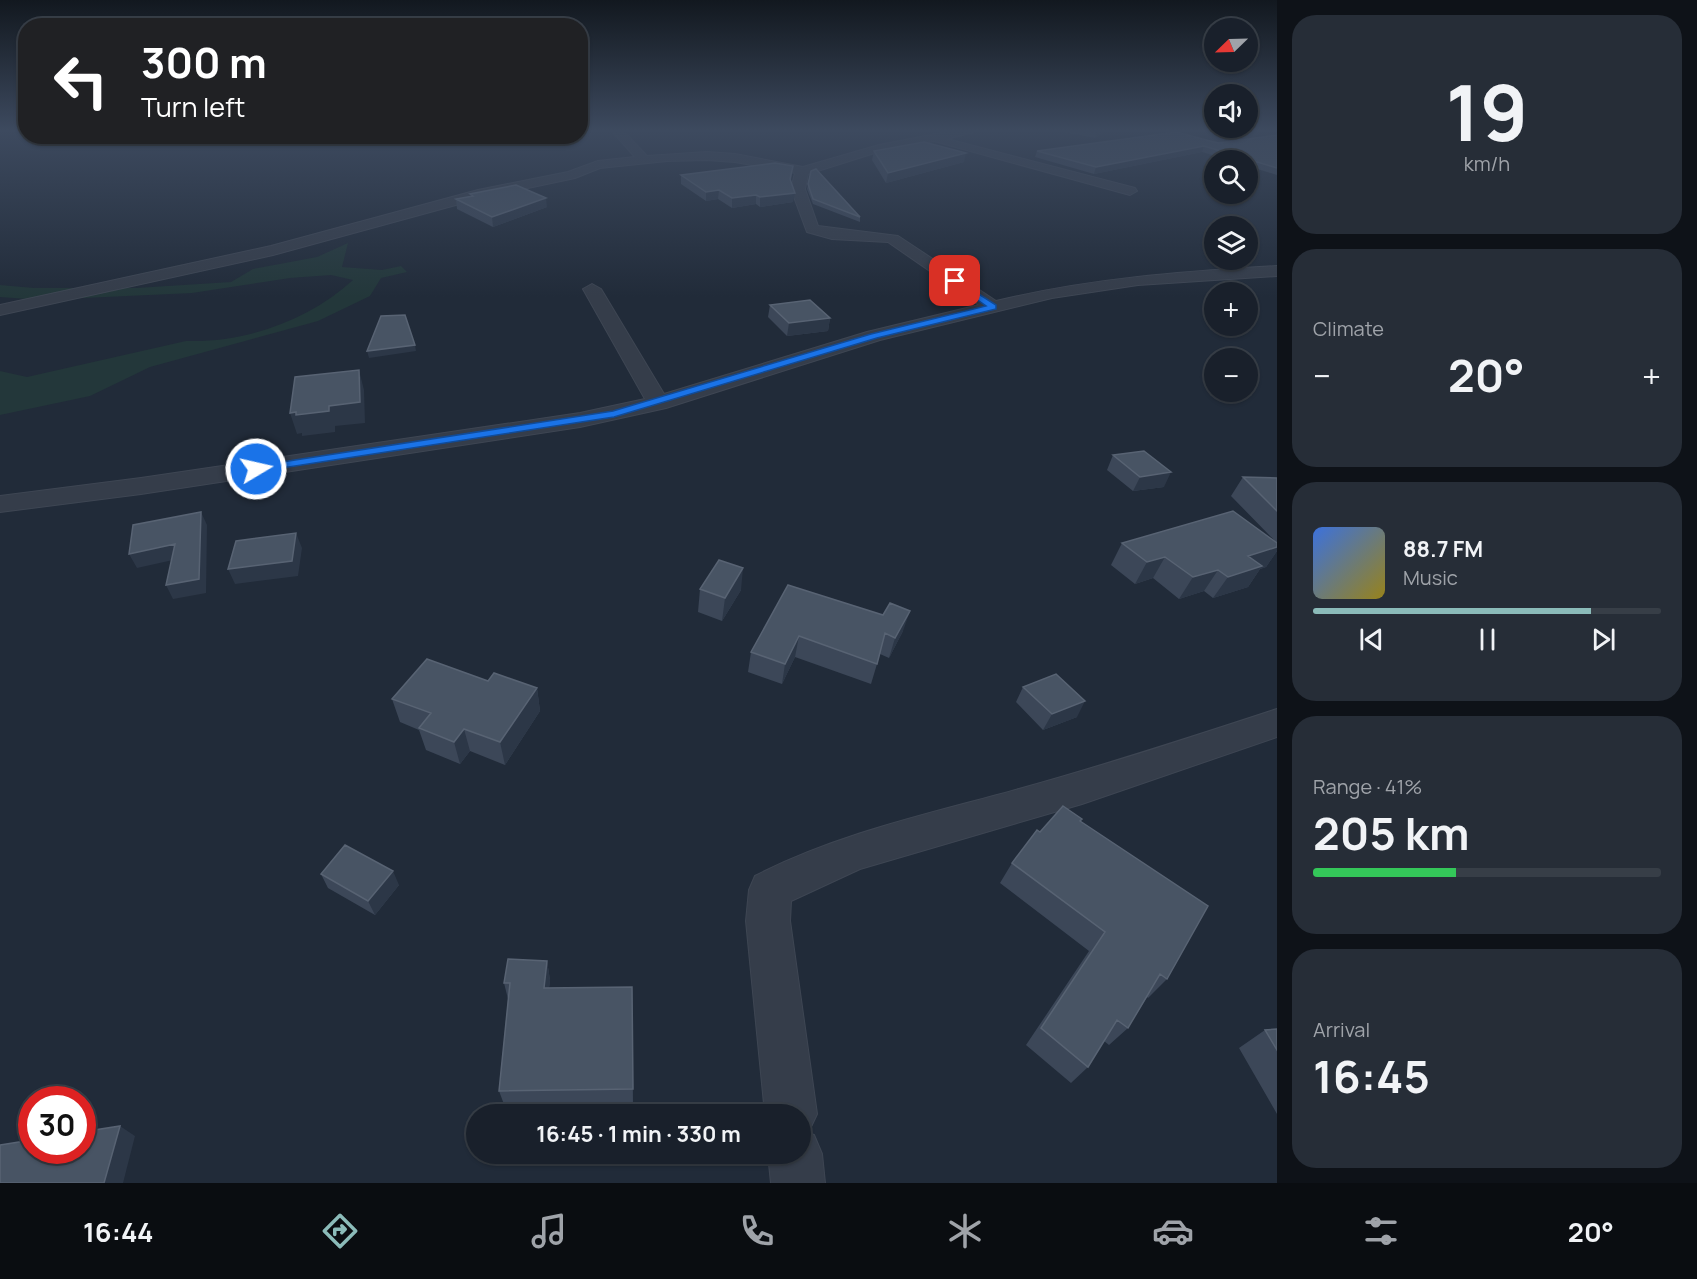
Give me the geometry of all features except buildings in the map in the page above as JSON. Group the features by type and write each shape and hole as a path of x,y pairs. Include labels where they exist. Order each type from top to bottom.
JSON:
{"street":[{"path":"0,310 273,250 483,193 516,186"},
{"path":"798,186 808,215 808,225 812,229 833,235 875,235 893,238 993,307"},
{"path":"1112,186 1130,191"},
{"path":"0,504 141,486 614,414 658,403 874,336 1099,284 1277,271"},
{"path":"592,289 658,403"},
{"path":"790,1104 768,921 770,890 804,871 864,850 1109,781 1277,723"},
{"path":"796,1164 798,1183"}],"green space":[{"path":"348,243 342,267 382,270 401,266 407,272 381,278 370,296 318,321 150,367 90,396 0,415 0,371 27,377 186,341 209,341 254,333 276,326 317,307 353,280 331,275 290,278 192,293 41,300 0,297 0,285 34,288 136,288 231,282 253,269 317,257"}],"route":[{"path":"256,469 614,414 658,403 874,336 993,307 955,281"}]}
